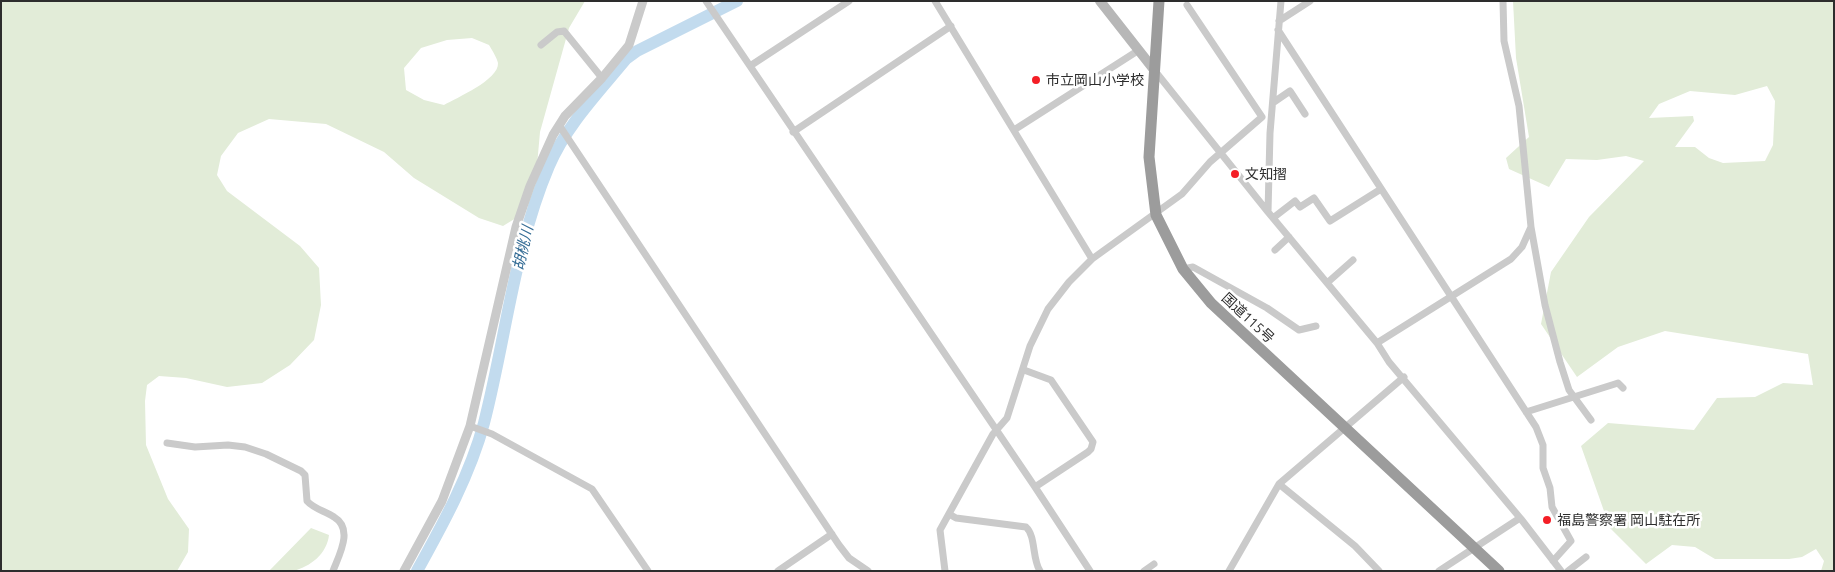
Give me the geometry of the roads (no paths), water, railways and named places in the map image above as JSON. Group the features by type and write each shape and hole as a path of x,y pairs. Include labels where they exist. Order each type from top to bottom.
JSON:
{"highway":[{"name":"国道115号","path":"1160,1 1149,157 1156,215 1183,269 1211,303 1499,571"}],"main road":[{"path":"1100,1 1155,71"}],"street":[{"path":"404,571 442,501 470,426 516,227 530,186 559,126 577,102 602,78 629,45 643,1"},
{"path":"706,1 1090,571"},
{"path":"750,66 849,1"},
{"path":"935,1 1092,259"},
{"path":"1271,215 1273,105 1281,1"},
{"path":"1279,21 1310,1"},
{"path":"1503,1 1504,41 1519,106 1531,227 1545,305 1560,362 1573,396 1591,420"},
{"path":"1187,5 1262,117"},
{"path":"794,132 951,26"},
{"path":"1278,30 1536,427 1543,445 1543,468 1550,488 1552,507 1571,541 1553,561"},
{"path":"541,45 557,32 564,31 602,78"},
{"path":"1014,130 1139,50"},
{"path":"1155,71 1220,154 1378,343 1389,362 1404,377 1561,571"},
{"path":"946,571 939,533 1012,406 1030,346 1048,309 1069,282 1092,259 1156,215 1182,194 1210,162 1290,91 1305,114"},
{"path":"559,126 832,534 849,558 868,571"},
{"path":"1271,215 1295,201 1300,207 1314,198 1330,221 1381,189"},
{"path":"1378,343 1511,259 1522,247 1531,227"},
{"path":"1275,250 1289,237"},
{"path":"1327,283 1353,260"},
{"path":"1183,269 1193,267 1201,271 1272,311 1299,330 1316,326"},
{"path":"1024,370 1051,380 1092,442 1091,449 1088,452 1035,488"},
{"path":"1230,571 1279,484 1343,427 1404,377"},
{"path":"1526,412 1614,384 1618,384 1623,388"},
{"path":"470,426 492,434 592,488 648,571"},
{"path":"167,443 194,447 228,444 244,447 266,454 302,471 305,478 307,501 313,507 336,518 344,530 342,548 333,571"},
{"path":"1279,484 1355,546 1379,571"},
{"path":"949,514 956,518 1028,529 1035,563 1040,571"},
{"path":"1439,571 1520,518"},
{"path":"778,571 832,534"},
{"path":"1568,571 1586,557"},
{"path":"1144,571 1154,564"}],"waterway":[{"name":"胡桃川","path":"417,571 464,480 478,442 492,391 527,229 537,197 556,151 583,110 626,59 637,51 737,1"}],"place":[{"name":"市立岡山小学校","path":"1036,80"},
{"name":"文知摺","path":"1235,174"},
{"name":"福島警察署 岡山駐在所","path":"1547,520"}]}
